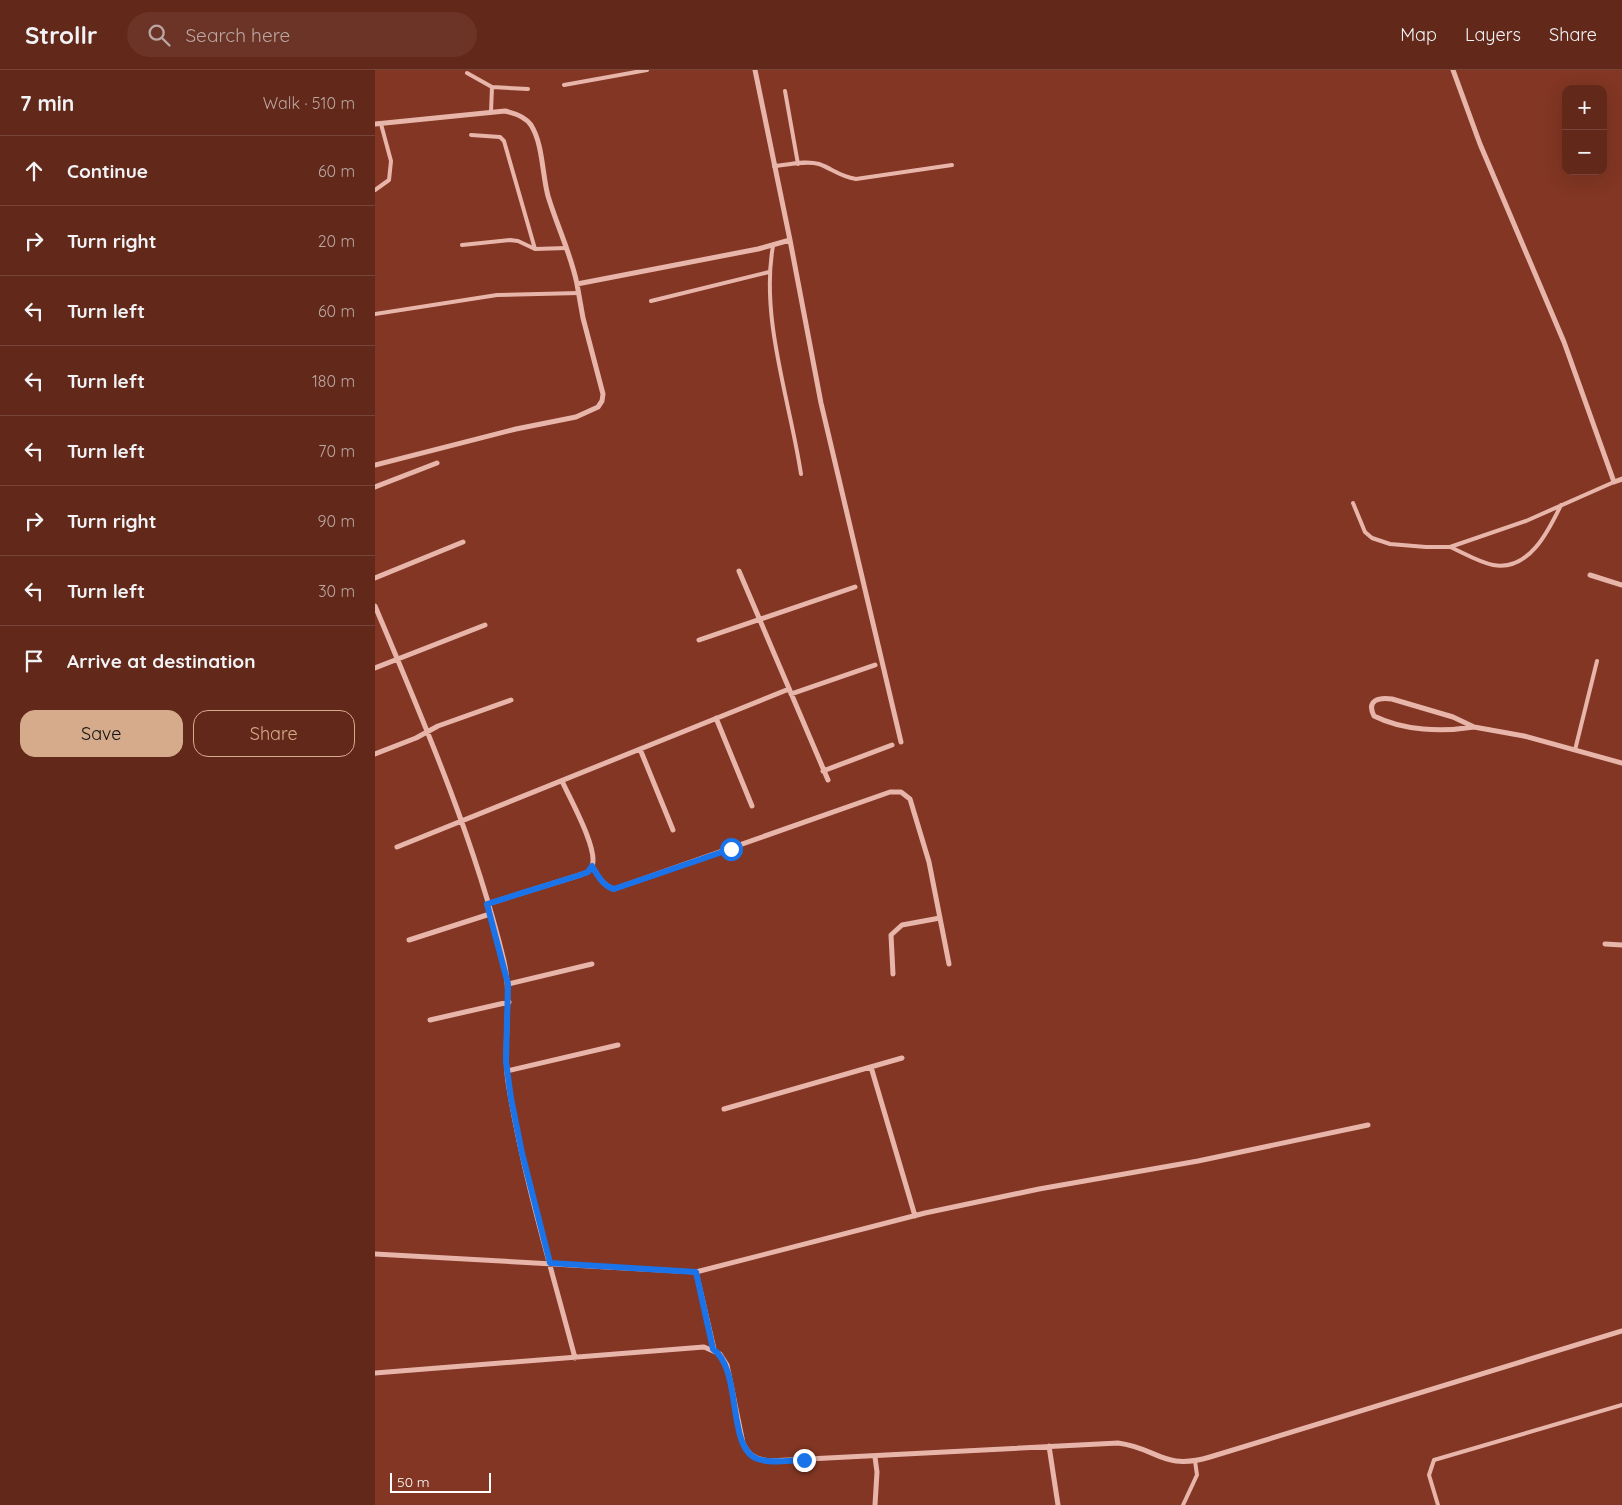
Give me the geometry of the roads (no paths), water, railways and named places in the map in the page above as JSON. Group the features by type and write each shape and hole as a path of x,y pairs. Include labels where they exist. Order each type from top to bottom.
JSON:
{"street":[{"path":"755,70 821,403 901,742"},
{"path":"1453,70 1480,144 1564,342 1615,482 1622,478"},
{"path":"375,465 516,429 575,417 598,407 602,401 603,394 577,284 549,196 531,125 518,114 505,111 378,124"},
{"path":"577,284 773,246 790,240"},
{"path":"375,487 437,463"},
{"path":"375,578 463,542"},
{"path":"739,571 828,780"},
{"path":"1590,575 1622,585"},
{"path":"699,640 855,587"},
{"path":"375,606 448,779 490,914 508,984 509,1002 505,1041 507,1071 522,1153 575,1358"},
{"path":"375,668 485,625"},
{"path":"397,847 716,718 790,691 875,665"},
{"path":"1474,726 1435,730 1395,723 1374,716 1371,710 1372,702 1375,699 1392,699 1474,726 1498,730 1622,763"},
{"path":"375,754 438,726 511,700"},
{"path":"716,718 752,806"},
{"path":"823,771 892,746"},
{"path":"640,749 673,830"},
{"path":"561,780 592,850 592,866 601,881 614,889 890,792 901,792 910,799 929,862 949,964"},
{"path":"487,904 580,875 588,872 592,866"},
{"path":"409,940 490,914"},
{"path":"893,974 891,935 902,925 940,918"},
{"path":"1605,944 1622,945"},
{"path":"508,984 592,964"},
{"path":"430,1020 509,1002"},
{"path":"507,1071 618,1045"},
{"path":"724,1109 903,1058"},
{"path":"871,1067 915,1216"},
{"path":"375,1254 696,1272 915,1216 1039,1189 1199,1161 1367,1125"},
{"path":"696,1272 713,1349"},
{"path":"375,1373 691,1347 713,1349 720,1354 727,1365 743,1443 752,1456 769,1461 1118,1443 1134,1446 1169,1461 1195,1461 1622,1331"},
{"path":"1049,1446 1058,1505"},
{"path":"875,1457 877,1472 875,1505"}],"lane":[{"path":"564,85 647,70"},
{"path":"467,73 491,87 528,89"},
{"path":"491,87 491,112"},
{"path":"785,91 798,164"},
{"path":"375,190 389,180 391,171 378,124"},
{"path":"471,135 500,137 504,141 535,249"},
{"path":"774,166 809,162 821,164 842,177 856,179 952,166"},
{"path":"462,245 518,241 535,249 566,248"},
{"path":"773,246 769,272 771,310 801,474"},
{"path":"651,301 769,272"},
{"path":"375,314 497,296 579,293"},
{"path":"1450,547 1526,521 1615,482"},
{"path":"1353,503 1365,532 1373,538 1399,544 1450,547 1495,565 1510,565 1523,559 1540,543 1549,531 1561,505"},
{"path":"1575,750 1597,661"},
{"path":"1438,1505 1429,1475 1434,1460 1622,1405"},
{"path":"1183,1505 1197,1475 1195,1461"}]}
